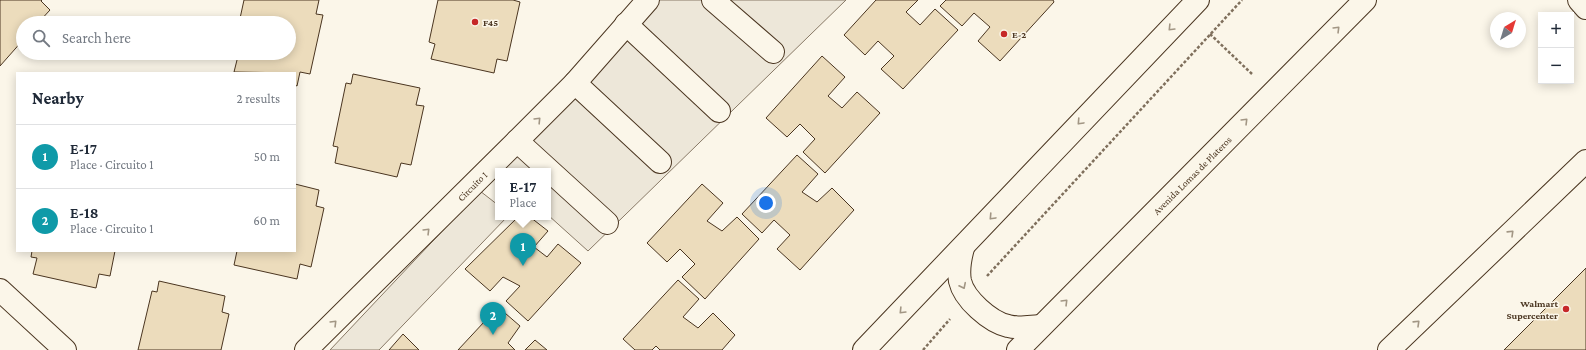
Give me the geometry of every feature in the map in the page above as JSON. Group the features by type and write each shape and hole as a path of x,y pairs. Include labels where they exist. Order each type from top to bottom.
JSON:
{"main road":[{"name":"Circuito 1","path":"306,350 518,141 574,83 648,0"},
{"path":"713,0 773,52"},
{"path":"864,350 963,248 1087,114 1198,0"},
{"name":"Avenida Lomas de Plateros","path":"1018,350 1365,0"},
{"path":"1579,0 1586,8"},
{"path":"626,24 719,111"},
{"path":"574,83 660,162"},
{"path":"518,141 547,168"},
{"path":"1389,350 1586,161"},
{"path":"551,171 607,223"},
{"path":"963,248 959,274 961,284 973,304 996,323 1022,328 1041,326"},
{"path":"0,290 65,350"}],"path":[{"path":"923,350 968,296 1242,0"},
{"path":"1210,34 1273,93"}],"shaded area":[{"path":"657,0 846,0 588,251 551,218 551,168 501,168"},
{"path":"480,191 495,203 495,220 504,220 379,350 330,350"}],"building":[{"path":"0,0 42,0 41,1 50,10 44,16 16,16 16,48 0,66"},
{"path":"244,0 319,0 316,14 323,15 310,74 300,72 297,86 296,72 234,72 237,60 296,60 296,16 241,16"},
{"name":"F45","path":"438,0 513,0 520,2 507,61 497,59 494,73 431,59 435,44 429,42"},
{"path":"876,0 918,0 906,12 920,25 935,9 958,30 903,89 881,69 894,56 878,41 865,55 844,35"},
{"name":"E-2","path":"946,0 1053,0 1054,2 1000,61 978,41 990,27 974,13 962,26 940,6"},
{"path":"822,56 845,77 828,96 842,108 857,92 880,113 825,173 803,152 815,139 800,124 787,137 766,118"},
{"path":"353,74 420,88 416,105 424,106 411,165 401,163 397,177 335,163 338,147 333,146 346,83 351,84"},
{"path":"797,155 818,174 802,192 817,202 832,188 854,210 800,270 777,249 790,235 774,220 762,233 742,214"},
{"path":"296,184 319,190 316,206 324,208 311,267 300,264 297,279 234,265 237,252 296,252"},
{"path":"702,184 723,203 707,221 722,231 737,217 759,239 705,299 682,277 695,264 680,249 667,262 647,243"},
{"path":"515,220 534,220 548,231 534,247 547,257 558,244 581,263 528,321 506,301 520,286 503,277 490,291 465,269"},
{"path":"32,252 115,252 110,276 99,274 96,288 33,274 37,258 31,257"},
{"name":"Walmart Supercenter","path":"1586,268 1586,350 1504,350"},
{"path":"678,280 699,299 683,317 698,328 713,313 735,335 722,350 660,350 656,346 652,350 635,350 623,339"},
{"path":"159,281 225,296 222,312 229,314 221,350 138,350 152,291 157,292"},
{"path":"498,307 520,326 508,343 515,350 458,350"},
{"path":"403,334 419,350 389,350"},
{"path":"535,340 547,350 525,350"}],"place":[{"name":"F45","path":"475,22"},
{"name":"E-2","path":"1004,34"},
{"name":"E-17","path":"523,266"},
{"name":"Walmart Supercenter","path":"1566,309"},
{"name":"E-18","path":"493,335"}]}
